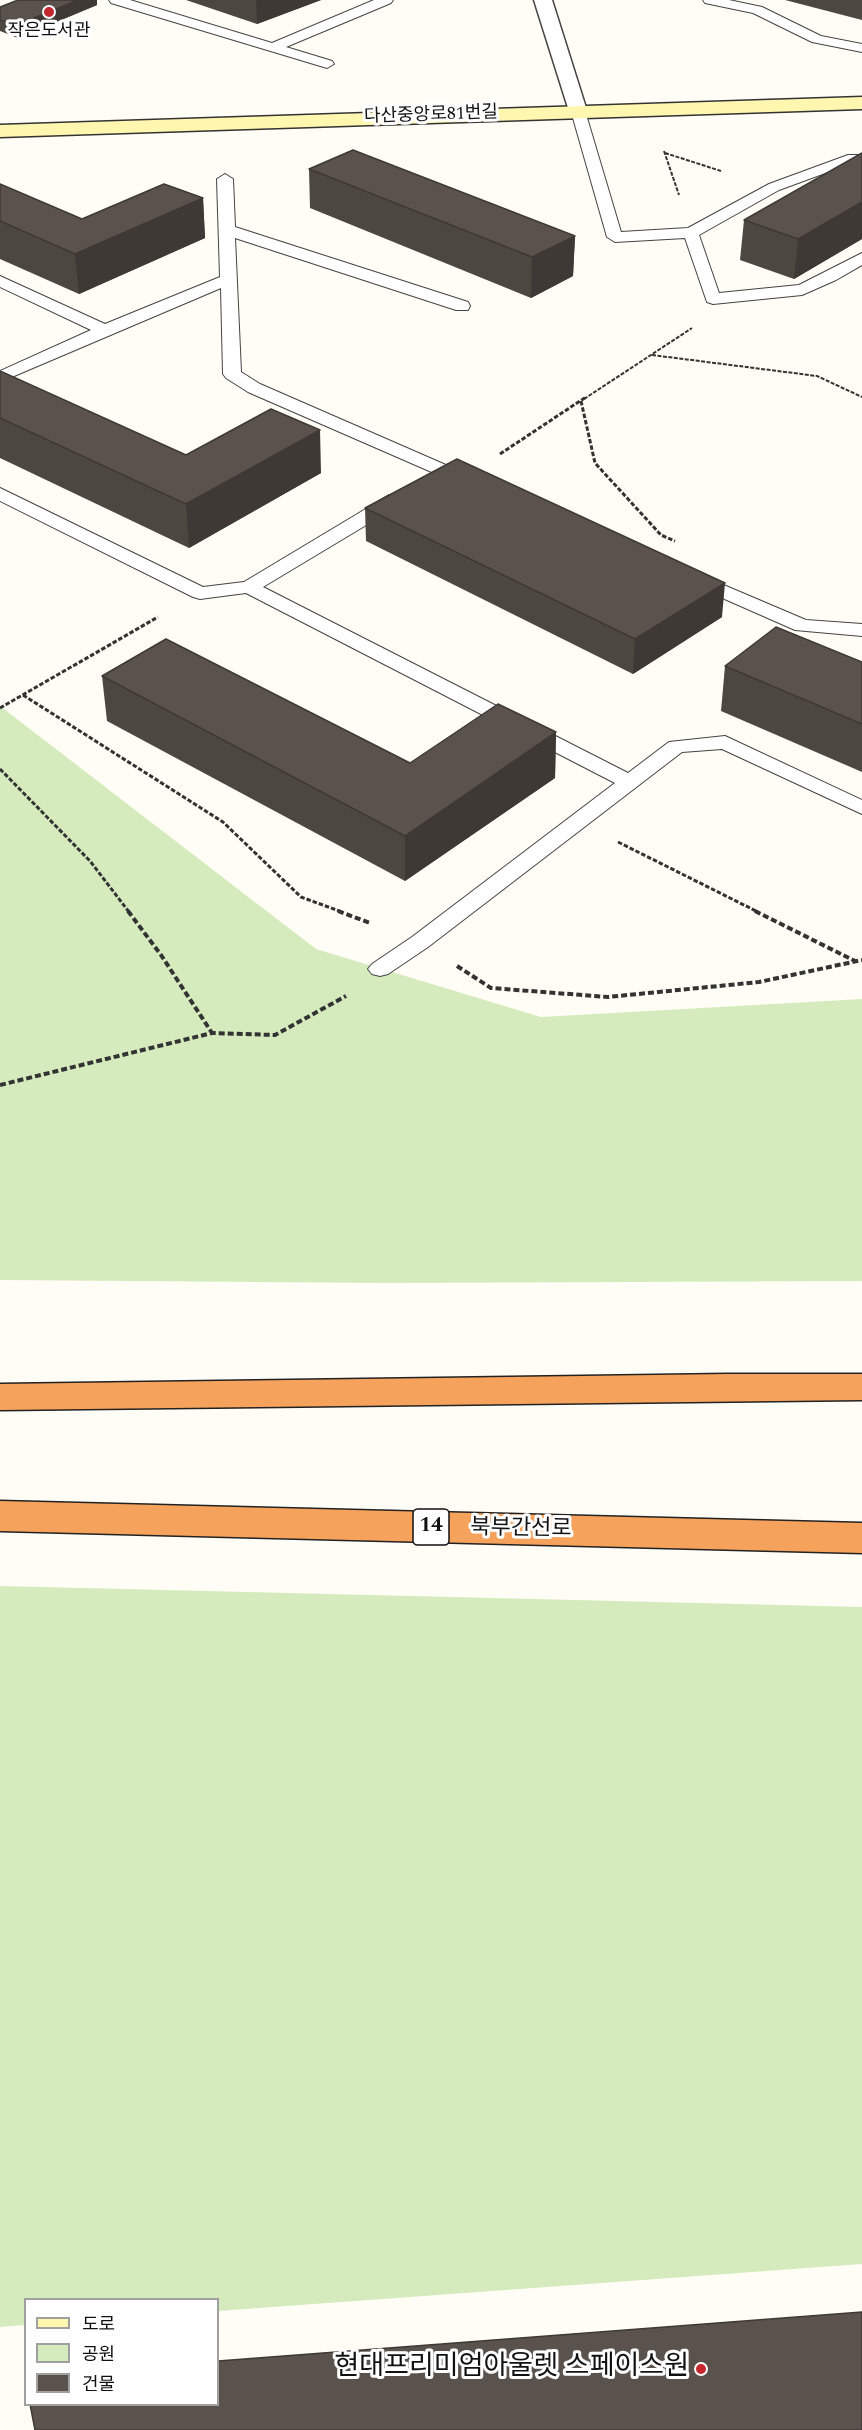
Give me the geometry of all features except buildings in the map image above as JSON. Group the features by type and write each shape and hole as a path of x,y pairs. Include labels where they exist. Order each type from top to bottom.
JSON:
{"highway":[{"path":"728,1387 862,1373"},
{"path":"0,1397 862,1387"},
{"name":"북부간선로","path":"0,1516 862,1538"}],"street":[{"path":"543,0 578,111"},
{"name":"다산중앙로81번길","path":"0,131 862,103"}],"lane":[{"path":"116,0 327,64"},
{"path":"274,47 386,0"},
{"path":"710,0 758,10 817,39 862,48"},
{"path":"578,111 615,237 692,233 774,187 853,158"},
{"path":"225,179 232,374 254,388 484,488"},
{"path":"227,230 462,306"},
{"path":"692,233 713,299 802,290 862,258"},
{"path":"0,377 105,330 229,279"},
{"path":"0,281 105,330"},
{"path":"0,494 200,593 249,587 443,470"},
{"path":"681,573 802,626 862,630"},
{"path":"249,587 630,782"},
{"path":"380,969 420,942 676,746 726,742 862,808"}],"path":[{"path":"661,142 692,233"},
{"path":"462,478 717,312 713,299"},
{"path":"651,355 817,376 862,397"},
{"path":"581,401 595,462 661,535 682,544"},
{"path":"0,708 200,593"},
{"path":"23,695 223,822 301,897 420,942 491,988 608,997 759,982 862,960"},
{"path":"0,769 90,861 160,954 212,1033"},
{"path":"577,822 855,961"},
{"path":"0,1085 212,1033 275,1035 345,996 380,969"}],"green space":[{"path":"0,706 316,949 541,1017 862,999 862,1281 388,1283 0,1280"},
{"path":"0,1586 862,1607 862,2264 219,2311 219,2298 24,2298 24,2325 0,2327"}],"place":[{"name":"작은도서관","path":"49,12"},
{"name":"현대프리미엄아울렛 스페이스원","path":"701,2369"}]}
